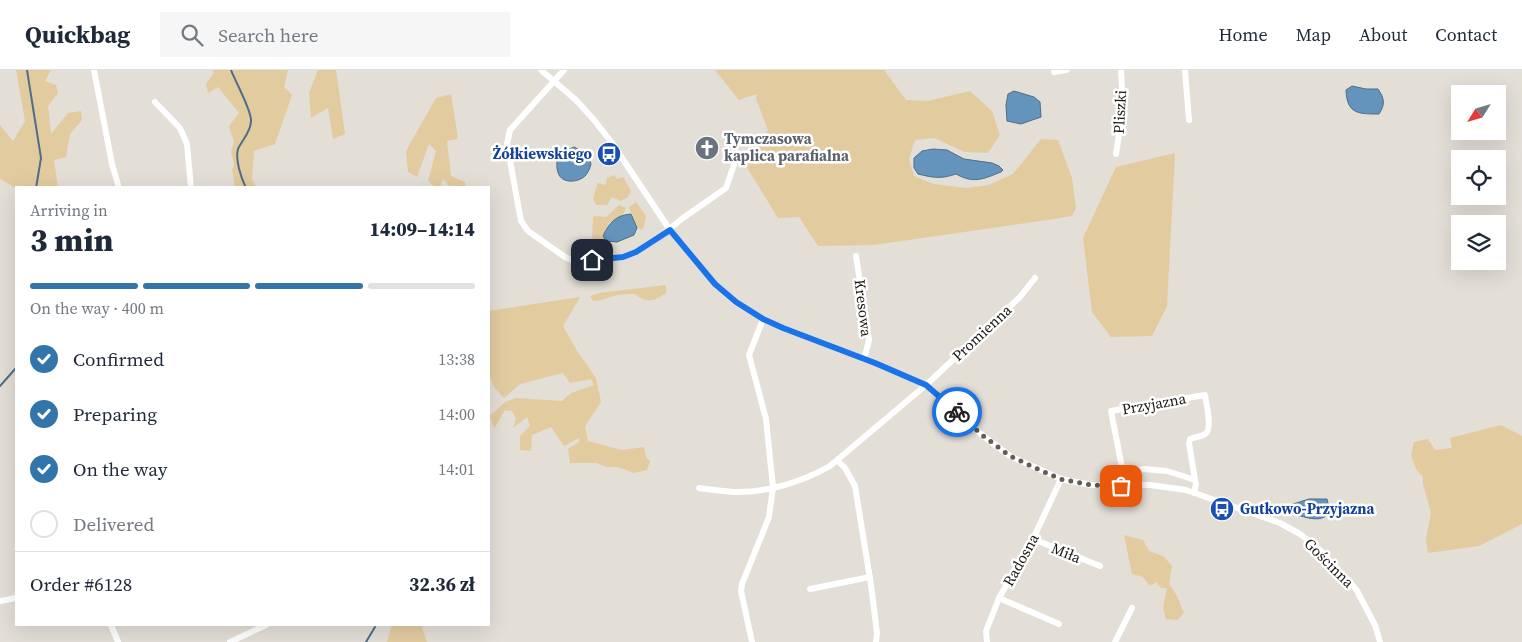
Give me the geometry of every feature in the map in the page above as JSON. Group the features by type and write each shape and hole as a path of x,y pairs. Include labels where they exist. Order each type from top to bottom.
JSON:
{"street":[{"path":"94,70 112,164 118,186"},
{"name":"Kresowa","path":"542,70 576,100 612,143 670,230 715,284 736,302 763,319 783,328 875,363 926,385"},
{"path":"564,70 510,130 507,144 521,221 528,231 565,257 576,262 623,257 636,252 670,230 683,218 726,188 738,153"},
{"path":"1054,72 1067,70"},
{"name":"Pliszki","path":"1116,154 1123,109 1121,70"},
{"path":"1185,70 1189,120"},
{"path":"155,102 180,128 187,144 190,186"},
{"name":"Kresowa","path":"856,256 869,340 864,359"},
{"name":"Promienna","path":"699,488 735,492 757,491 784,485 816,474 838,461 926,385 1020,297 1035,278"},
{"path":"752,642 741,591 742,584 769,517 773,487 766,419 750,355 763,319"},
{"name":"Gościnna","path":"926,385 982,435 1010,456 1060,479 1091,485 1150,485 1186,490 1280,523 1300,534 1320,550 1356,590 1375,625 1380,642"},
{"name":"Przyjazna","path":"1194,493 1196,484 1189,444 1190,439 1205,435 1210,427 1205,394 1111,411 1123,473 1144,469 1167,471 1195,480"},
{"path":"838,461 845,468 855,486 870,577 877,633 876,642"},
{"name":"Radosna","path":"987,642 986,631 999,598 1033,539 1060,479"},
{"name":"Miła","path":"1033,539 1100,566"},
{"path":"810,589 870,577"},
{"path":"0,601 15,598"},
{"path":"999,598 1059,624"},
{"path":"1115,642 1132,608"},
{"path":"111,626 118,642"},
{"path":"230,642 264,626"}],"shaded area":[{"path":"16,70 51,70 45,81 56,85 58,93 48,106 51,134 68,113 81,111 82,120 70,134 66,157 54,160 58,186 15,187 0,179 0,125 13,141 25,121"},
{"path":"213,70 288,70 284,87 292,95 275,144 254,151 252,179 256,186 235,186 232,170 234,164 231,152 234,142 229,126 239,113 218,87 208,93 206,84 213,74"},
{"path":"318,70 336,70 345,134 333,139 328,108 311,118 309,93"},
{"path":"715,70 884,70 906,100 928,101 970,91 992,111 1000,135 988,153 965,152 934,138 915,140 909,159 914,176 934,184 966,188 989,185 1013,174 1041,139 1058,140 1072,178 1076,208 1072,216 1054,219 874,245 818,246 799,217 778,218 740,156 754,149 768,130 756,99 757,94 739,100"},
{"path":"451,94 458,139 447,141 451,176 465,182 466,186 449,186 443,179 440,186 434,186 428,181 436,151 429,144 417,177 408,172 406,151 436,98"},
{"path":"1175,153 1167,306 1152,336 1111,337 1092,312 1083,238 1116,167"},
{"path":"614,175 617,179 623,177 631,191 628,197 621,201 612,197 607,205 596,205 593,198 598,183 606,185 607,178"},
{"path":"636,202 646,216 643,230 637,228 629,207"},
{"path":"619,205 626,208 623,215 609,223 603,235 605,240 602,247 592,241 593,216 606,217"},
{"path":"666,285 666,293 650,300 643,299 635,294 593,301 590,296 599,293"},
{"path":"580,297 563,326 577,351 596,378 601,402 585,426 588,441 622,450 644,447 646,457 650,461 647,470 634,473 618,467 607,467 597,463 570,463 568,449 579,442 579,438 564,446 551,427 532,435 531,451 520,450 520,436 530,426 527,417 513,428 516,419 512,411 505,410 494,429 490,416 505,402 516,398 562,401 571,393 594,385 591,379 570,383 563,373 520,384 504,398 494,387 490,377 490,311"},
{"path":"1501,425 1522,436 1522,524 1479,546 1428,553 1426,539 1431,513 1423,484 1423,477 1416,469 1411,456 1414,442 1428,439 1435,450 1452,448 1450,438"},
{"path":"1124,535 1143,540 1149,551 1163,556 1172,566 1169,584 1177,596 1184,613 1177,620 1166,619 1163,607 1167,588 1161,588 1156,582 1150,586 1143,577 1132,574"},
{"path":"392,626 421,626 427,642 387,642"}],"water":[{"path":"1352,86 1378,89 1383,102 1379,114 1360,113 1351,108 1346,90"},
{"path":"1014,91 1034,97 1040,102 1041,117 1021,124 1007,121 1006,105 1008,94"},
{"path":"574,147 588,158 591,164 585,176 575,181 568,181 559,175 557,158 565,151"},
{"path":"933,149 947,150 964,159 992,163 1003,170 995,175 973,180 956,174 937,177 918,174 914,168 914,158 922,151"},
{"path":"631,214 637,228 634,235 617,242 606,241 603,236 608,227 617,218"},
{"path":"1309,499 1327,499 1330,512 1326,516 1317,519 1290,513 1290,505"}],"waterway":[{"path":"27,70 41,158 36,186"},
{"path":"231,70 251,116 250,129 237,153 239,168 245,186"},
{"path":"0,386 15,369"},
{"path":"366,642 375,627"}],"way so far":[{"path":"957,412 982,435 1010,456 1060,479 1091,485 1121,486"}],"place":[{"name":"Tymczasowa kaplica parafialna","path":"707,148"},
{"name":"Żółkiewskiego","path":"609,154"},
{"name":"Gutkowo-Przyjazna","path":"1222,509"}],"route":[{"path":"592,260 623,257 636,252 670,230 715,284 736,302 763,319 783,328 875,363 926,385 957,412"}]}
